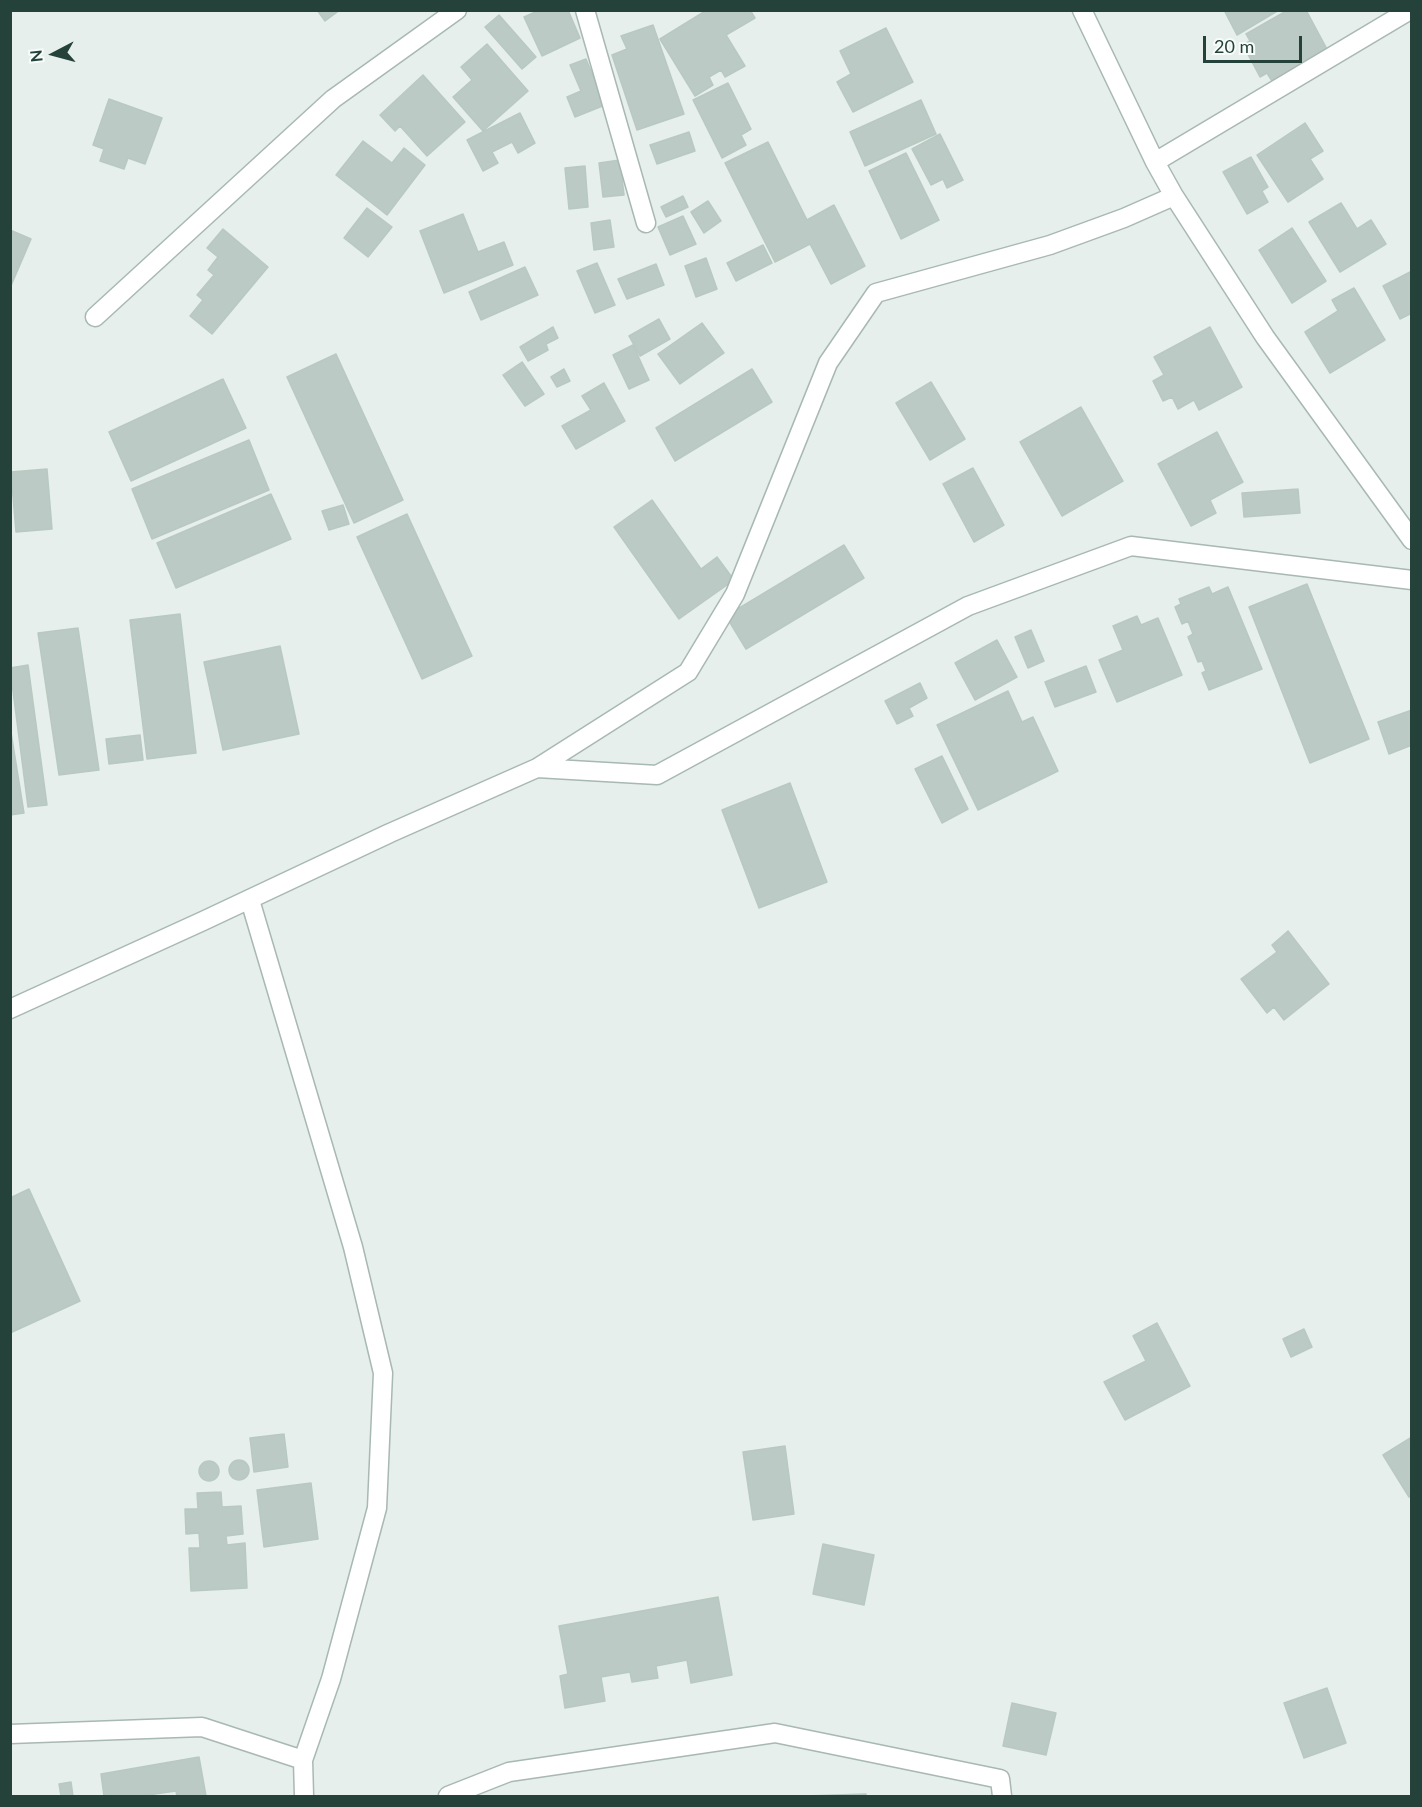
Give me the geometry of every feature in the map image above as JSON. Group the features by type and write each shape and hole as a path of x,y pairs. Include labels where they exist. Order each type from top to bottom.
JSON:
{"street":[{"path":"95,317 333,99 457,10"},
{"path":"585,10 646,223"},
{"path":"1082,10 1173,196 1265,337 1412,540"},
{"path":"1155,162 1410,10"},
{"path":"10,1009 250,900 390,833 537,768 688,672 735,594 828,363 876,293 1050,245 1124,218 1173,196"},
{"path":"537,768 657,775 968,606 1131,546 1412,580"},
{"path":"250,900 353,1247 383,1373 377,1508 331,1678 303,1760 304,1797"},
{"path":"10,1734 202,1727 303,1760"},
{"path":"448,1797 509,1772 775,1732 1000,1779 1002,1797"}],"building":[{"path":"317,10 340,10 325,21"},
{"path":"540,10 568,10 580,38 542,56 524,17"},
{"path":"707,10 750,10 755,18 726,35 745,66 725,77 721,70 709,77 713,85 695,96 660,39"},
{"path":"1224,10 1279,10 1237,35"},
{"path":"1288,10 1306,10 1328,51 1272,81 1267,73 1260,77 1243,45 1250,41 1246,34"},
{"path":"499,15 536,57 522,69 485,27"},
{"path":"653,25 684,114 637,130 612,55 627,49 621,36"},
{"path":"886,28 913,82 853,112 837,82 851,74 840,51"},
{"path":"487,44 528,91 483,131 453,97 472,80 461,67"},
{"path":"586,59 605,105 575,117 567,97 581,91 570,65"},
{"path":"423,75 465,122 427,156 400,126 395,131 380,115"},
{"path":"728,83 751,129 741,135 746,145 722,158 693,100"},
{"path":"109,99 162,118 145,164 128,158 124,169 100,161 104,149 93,145"},
{"path":"921,100 936,134 865,166 850,132"},
{"path":"520,113 535,143 518,153 512,142 492,152 498,163 483,171 467,140"},
{"path":"1305,123 1323,151 1310,159 1323,179 1288,202 1257,155"},
{"path":"689,132 695,151 657,164 650,145"},
{"path":"940,134 963,180 947,188 943,179 931,185 912,149"},
{"path":"363,141 392,163 404,148 425,165 387,215 336,175"},
{"path":"768,142 807,220 834,205 865,266 831,284 810,244 775,262 725,163"},
{"path":"906,153 939,220 901,239 869,171"},
{"path":"1251,157 1268,187 1262,191 1268,202 1247,214 1223,172"},
{"path":"620,160 624,195 603,197 599,163"},
{"path":"585,166 588,207 569,209 565,168"},
{"path":"683,196 688,207 666,217 661,207"},
{"path":"708,201 721,221 704,233 691,212"},
{"path":"1341,203 1357,229 1371,220 1386,244 1340,272 1309,222"},
{"path":"367,208 392,227 368,257 344,238"},
{"path":"463,214 478,252 504,242 513,265 444,293 420,231"},
{"path":"683,216 696,244 670,255 658,227"},
{"path":"610,220 614,247 594,250 591,223"},
{"path":"1292,228 1326,281 1292,303 1259,250"},
{"path":"223,229 268,267 212,334 190,316 203,300 197,295 214,275 208,270 218,257 207,248"},
{"path":"10,230 31,239 10,288"},
{"path":"763,245 772,263 736,281 727,263"},
{"path":"706,258 717,289 696,297 685,266"},
{"path":"597,263 615,305 595,313 577,271"},
{"path":"656,264 664,285 627,299 618,279"},
{"path":"525,267 538,295 481,320 469,292"},
{"path":"1412,271 1412,313 1400,319 1383,286"},
{"path":"1354,288 1385,340 1330,373 1305,332 1338,311 1332,300"},
{"path":"659,319 670,339 640,356 629,336"},
{"path":"702,323 724,353 680,384 658,354"},
{"path":"553,327 558,338 546,344 548,350 528,361 520,347"},
{"path":"1210,327 1242,387 1199,410 1194,400 1178,409 1172,397 1163,401 1153,381 1164,375 1154,357"},
{"path":"633,345 649,380 629,389 613,355"},
{"path":"336,354 403,500 354,523 287,377"},
{"path":"522,362 544,394 525,406 503,375"},
{"path":"564,369 570,381 557,387 551,377"},
{"path":"752,369 772,402 675,461 656,428"},
{"path":"223,379 246,428 131,481 109,432"},
{"path":"931,382 965,439 930,460 896,403"},
{"path":"604,383 625,421 576,449 562,426 591,410 582,396"},
{"path":"1081,407 1123,481 1062,516 1020,442"},
{"path":"1217,432 1243,482 1210,500 1216,513 1191,526 1158,464"},
{"path":"249,440 269,490 152,539 132,489"},
{"path":"973,468 1004,525 974,542 943,484"},
{"path":"47,469 52,529 16,532 11,472"},
{"path":"1298,489 1300,513 1244,517 1242,493"},
{"path":"271,494 291,539 176,588 157,543"},
{"path":"652,500 701,569 717,557 734,580 679,619 614,527"},
{"path":"343,505 349,524 329,530 322,511"},
{"path":"407,514 472,656 422,679 357,537"},
{"path":"844,545 864,578 746,649 726,616"},
{"path":"1307,584 1369,739 1310,763 1249,607"},
{"path":"1209,587 1212,594 1228,587 1262,669 1209,690 1202,673 1206,671 1202,661 1198,662 1188,637 1193,634 1188,621 1182,624 1175,607 1181,604 1179,599"},
{"path":"180,614 196,753 147,759 130,620"},
{"path":"1137,616 1141,625 1158,618 1182,675 1117,702 1099,660 1123,650 1113,626"},
{"path":"78,628 99,770 59,775 38,633"},
{"path":"1031,630 1044,661 1028,668 1015,637"},
{"path":"997,640 1017,677 975,700 955,663"},
{"path":"280,646 299,734 223,750 204,662"},
{"path":"28,665 47,805 28,807 10,668"},
{"path":"1086,666 1096,692 1055,707 1045,682"},
{"path":"920,683 927,698 909,708 913,716 897,724 885,701"},
{"path":"1008,691 1022,722 1033,717 1058,771 978,810 937,725"},
{"path":"1412,710 1412,745 1389,754 1378,722"},
{"path":"10,726 24,813 10,815"},
{"path":"140,735 143,760 109,764 106,739"},
{"path":"942,756 968,809 942,823 915,769"},
{"path":"790,783 827,882 759,908 722,810"},
{"path":"1288,931 1329,984 1284,1020 1274,1007 1267,1013 1241,979 1277,952 1272,945"},
{"path":"29,1189 80,1301 10,1333 10,1198"},
{"path":"1157,1323 1190,1386 1125,1420 1104,1382 1146,1361 1133,1336"},
{"path":"1304,1329 1312,1347 1291,1357 1283,1339"},
{"path":"284,1434 288,1467 254,1472 250,1438"},
{"path":"1412,1437 1412,1496 1409,1497 1383,1455"},
{"path":"785,1446 794,1514 753,1520 743,1452"},
{"path":"235,1460 243,1460 249,1466 249,1474 243,1480 235,1480 229,1474 229,1466"},
{"path":"205,1461 213,1461 219,1467 219,1475 213,1481 205,1481 199,1475 199,1467"},
{"path":"311,1483 318,1539 264,1547 257,1490"},
{"path":"221,1492 222,1507 241,1506 243,1534 226,1536 227,1545 245,1543 247,1588 191,1591 189,1548 200,1548 199,1533 186,1534 185,1509 198,1509 197,1493"},
{"path":"823,1544 874,1555 864,1605 813,1594"},
{"path":"718,1597 732,1675 691,1683 687,1660 656,1666 658,1678 632,1682 630,1672 601,1677 605,1701 565,1708 560,1676 568,1674 559,1626"},
{"path":"1327,1688 1346,1743 1304,1758 1284,1703"},
{"path":"1012,1703 1056,1713 1046,1755 1003,1746"},
{"path":"199,1757 206,1796 177,1796 176,1791 141,1796 104,1796 101,1774"},
{"path":"71,1782 73,1796 61,1796 59,1784"},
{"path":"866,1794 866,1796 805,1796"}]}
